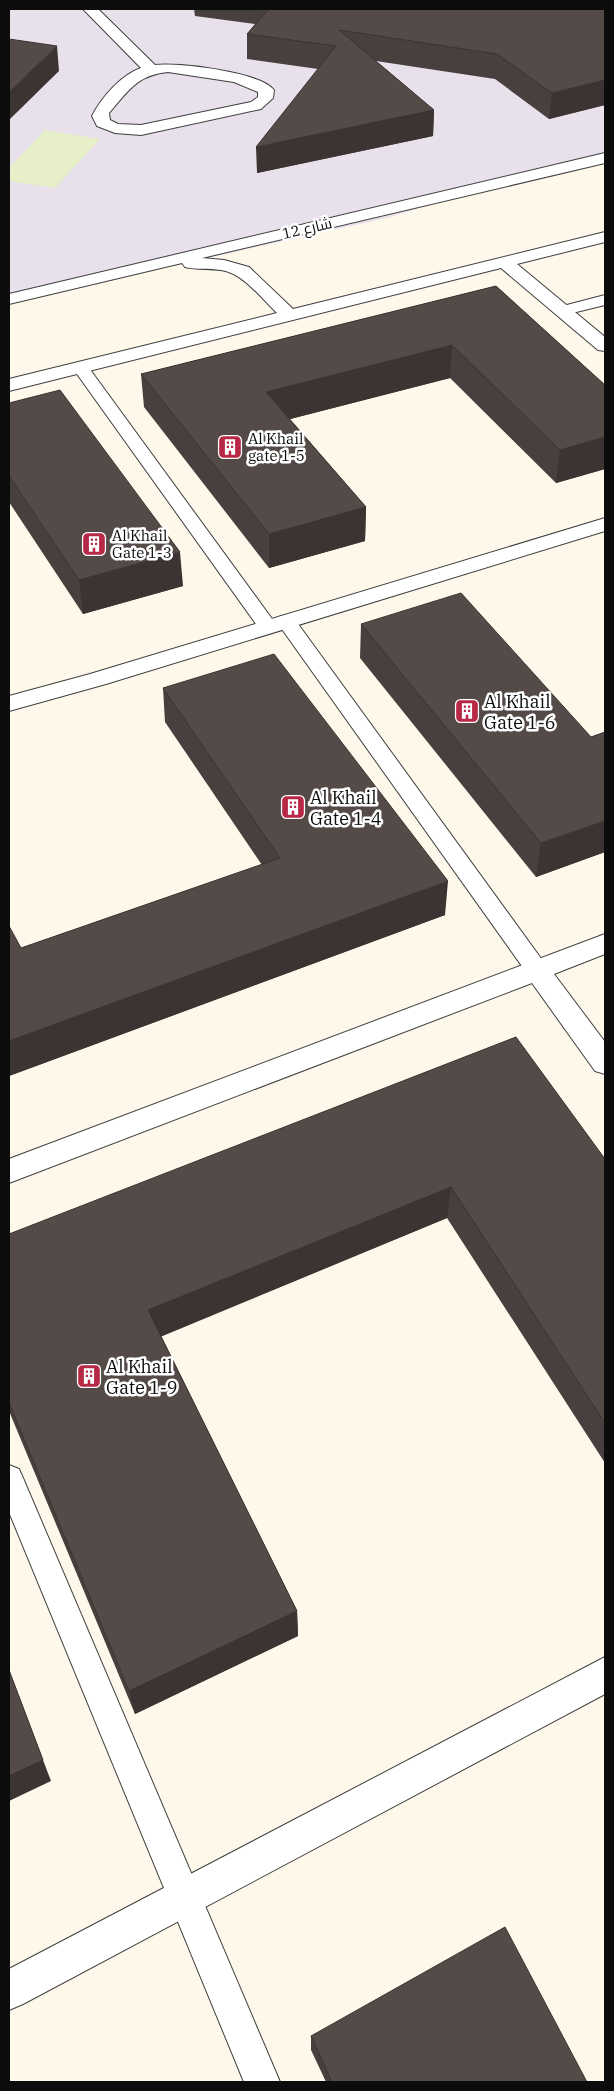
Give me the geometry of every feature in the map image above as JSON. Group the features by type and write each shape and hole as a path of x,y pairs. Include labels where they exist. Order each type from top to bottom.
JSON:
{"street":[{"path":"90,9 151,69 168,68 249,80 262,86 266,94 262,102 256,106 141,130 115,128 103,123 100,116 102,112 120,91 136,74 151,69"},
{"name":"شارع 12","path":"9,298 605,158"},
{"path":"9,385 605,237"},
{"path":"504,262 605,346"},
{"path":"157,263 212,264 235,268 248,275 290,316"},
{"path":"9,704 605,524"},
{"path":"9,1171 605,944"},
{"path":"537,970 605,1063"},
{"path":"9,1990 605,1675"}],"lane":[{"path":"564,310 605,300"},
{"path":"80,367 537,970"},
{"path":"9,1478 262,2082"}],"shaded area":[{"path":"9,9 605,9 605,153 387,218 9,302"}],"green space":[{"path":"45,130 100,139 55,188 9,181 9,168"}],"building":[{"path":"269,9 605,9 605,80 552,93 497,54 339,30 434,110 256,147 336,46 247,34"},
{"path":"9,39 57,46 9,92"},
{"path":"496,286 605,385 605,437 560,450 452,345 266,392 366,507 269,534 141,374"},
{"name":"Al Khail Gate 1-3","path":"60,390 180,552 79,580 9,476 9,403"},
{"name":"Al Khail Gate 1-6","path":"461,593 591,737 605,732 605,821 541,843 361,624"},
{"name":"Al Khail Gate 1-4","path":"274,654 448,881 9,1041 9,926 21,948 280,858 163,688"},
{"name":"Al Khail Gate 1-9","path":"516,1037 605,1159 605,1423 451,1187 148,1310 297,1611 129,1691 9,1403 9,1234"},
{"path":"9,1670 43,1760 9,1776"},
{"path":"505,1927 587,2082 332,2082 311,2036"}],"place":[{"name":"Al Khail gate 1-5","path":"230,447"},
{"name":"Al Khail Gate 1-3","path":"94,544"},
{"name":"Al Khail Gate 1-6","path":"467,711"},
{"name":"Al Khail Gate 1-4","path":"293,807"},
{"name":"Al Khail Gate 1-9","path":"89,1376"}]}
